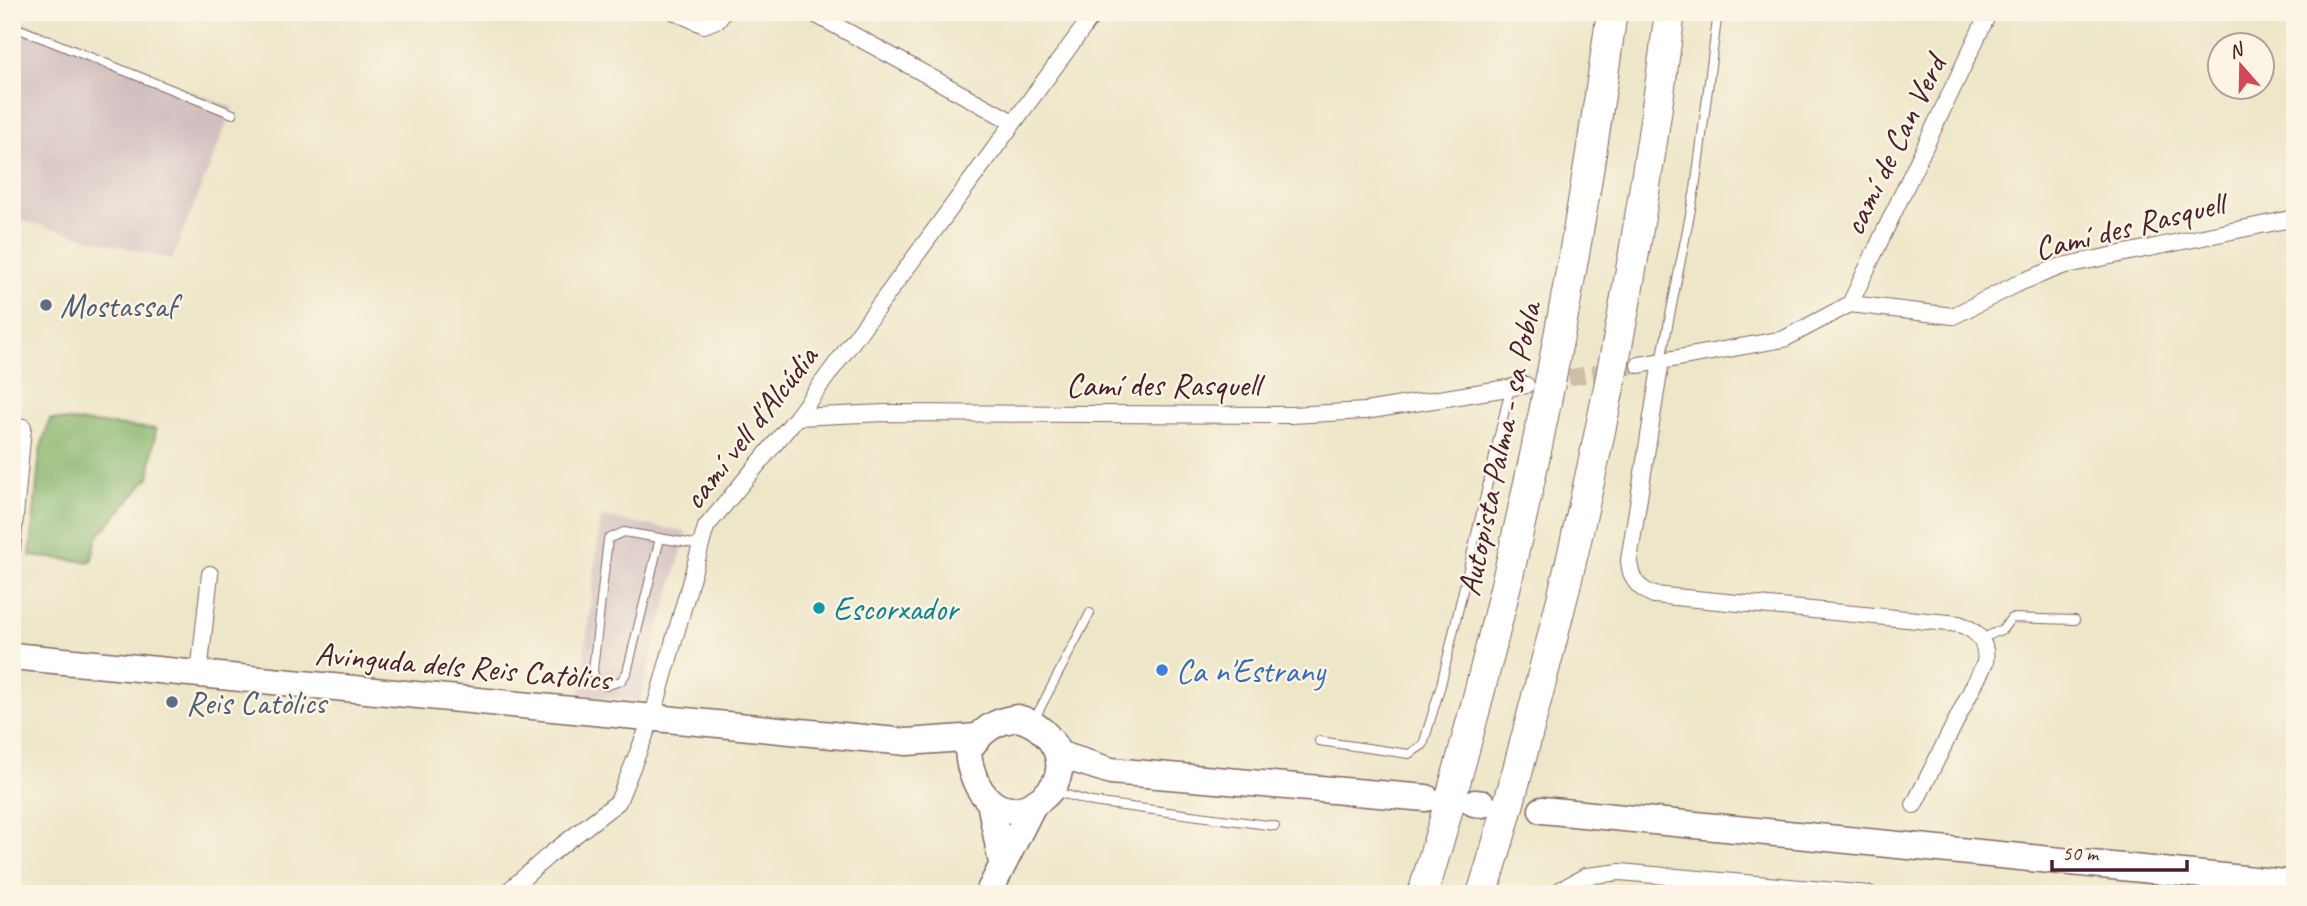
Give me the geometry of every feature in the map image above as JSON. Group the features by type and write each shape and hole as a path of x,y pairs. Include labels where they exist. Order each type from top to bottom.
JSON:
{"highway":[{"name":"Autopista Palma - sa Pobla","path":"1423,894 1492,649 1530,485 1569,292 1612,12"},
{"path":"1482,894 1546,666 1591,470 1639,219 1670,12"}],"main road":[{"name":"Avinguda dels Reis Catòlics","path":"12,656 916,742"},
{"path":"988,894 1002,863 1049,782 1044,730 1033,722 1018,718 1002,720 988,726 977,737 968,750 969,766 979,793 990,802 1011,808 1049,782 1111,771 1426,799"},
{"path":"916,742 977,737"},
{"path":"916,742 969,766"},
{"path":"990,802 1002,863"},
{"path":"1542,810 2295,884"}],"street":[{"path":"675,12 704,25 719,19 723,12"},
{"path":"811,12 1013,122"},
{"name":"camí vell d'Alcúdia","path":"505,894 548,856 618,802 652,718 706,527 797,417 1095,12"},
{"name":"camí de Can Verd","path":"1850,304 1989,12"},
{"name":"Camí des Rasquell","path":"1850,304 1952,316 2021,282 2062,266 2295,218"},
{"path":"1639,365 1784,339 1850,304"},
{"path":"1661,361 1629,560 1632,578 1637,585 1654,595 1959,624 1969,628 1982,639 1985,663 1914,806"},
{"name":"Camí des Rasquell","path":"797,417 925,413 1292,415 1365,411 1518,386"},
{"path":"12,551 18,426"},
{"path":"199,674 210,573"},
{"path":"1553,894 1586,876 1620,872 1869,894"}],"lane":[{"path":"1661,361 1695,189 1718,12"},
{"path":"12,26 233,114"},
{"path":"1319,741 1409,754 1423,745 1518,386"},
{"path":"660,538 627,671 621,681 605,686 596,679 593,670 608,539 625,532 660,538 700,545"},
{"path":"1033,722 1090,613"},
{"path":"1982,639 2003,629 2011,618 2075,620"},
{"path":"1049,782 1092,802 1275,826"}],"shaded area":[{"path":"12,17 233,108 172,260 12,218"},
{"path":"601,517 687,532 639,701 580,694"}],"green space":[{"path":"50,419 156,429 149,477 97,537 91,562 30,556 40,451"}],"tunnel":[{"path":"1545,382 1639,365"}],"place":[{"name":"Mostassaf","path":"46,305"},
{"name":"Escorxador","path":"819,608"},
{"name":"Ca n'Estrany","path":"1162,670"},
{"name":"Reis Catòlics","path":"172,702"}]}
